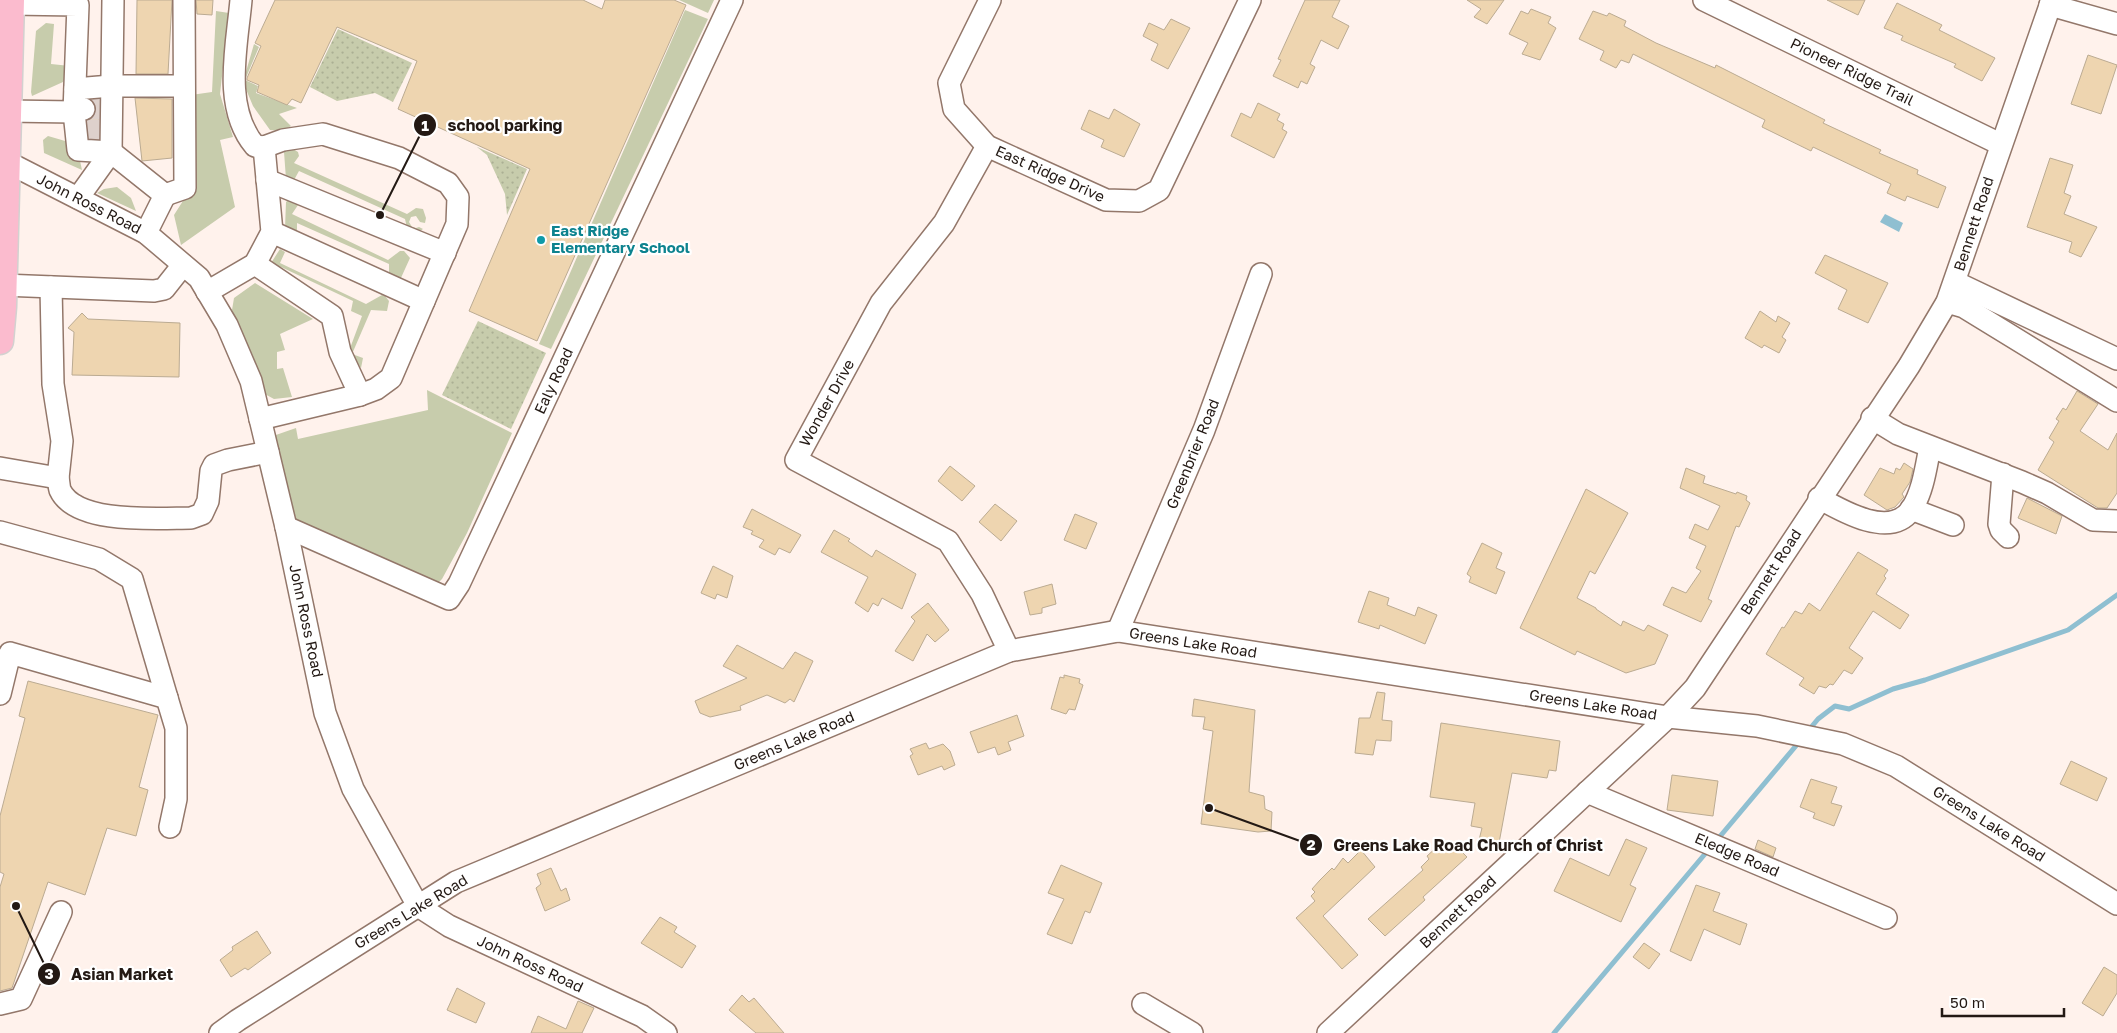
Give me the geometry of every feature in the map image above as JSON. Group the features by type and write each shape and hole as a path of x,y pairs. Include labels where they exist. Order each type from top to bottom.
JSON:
{"main road":[{"path":"0,341 11,2"}],"street":[{"path":"111,152 78,150 111,86 113,0"},
{"path":"176,0 175,51 183,82"},
{"path":"146,233 165,195 185,188 184,0"},
{"path":"241,0 234,85 239,117 255,146 264,147 283,140 323,134 399,158 448,183 458,197 457,224 390,378 376,389 360,395 260,419"},
{"name":"Ealy Road","path":"286,527 449,599 459,584 732,0"},
{"name":"East Ridge Drive","path":"990,0 949,83 954,109 987,146 1106,200 1139,201 1159,190 1250,0"},
{"name":"Pioneer Ridge Trail","path":"1704,0 2000,144"},
{"path":"11,2 81,3 75,89 111,152 165,195"},
{"path":"2051,2 2117,24"},
{"name":"Bennett Road","path":"1328,1033 1668,717 1695,688 1872,418 1909,366 1946,302 2051,2"},
{"path":"75,89 183,82"},
{"path":"7,111 92,120"},
{"name":"Wonder Drive","path":"987,146 944,223 881,303 796,460 948,541 982,594 1009,651"},
{"path":"207,292 255,264 272,232 264,147"},
{"path":"78,198 111,152"},
{"name":"John Ross Road","path":"7,162 146,233 199,278 227,325 251,381 286,527 325,713 353,788 418,906 458,930 642,1016 666,1033"},
{"path":"267,180 445,253"},
{"path":"272,232 424,301"},
{"path":"255,264 332,316 340,352 360,395"},
{"path":"3,285 154,291 164,289 183,265"},
{"name":"Greenbrier Road","path":"1118,631 1204,430 1261,274"},
{"path":"1954,282 2117,359"},
{"path":"51,287 53,384 62,441 58,478 61,490 68,500 89,512 119,519 191,518 202,514 208,501 211,470 214,465 228,460 268,452"},
{"path":"1946,302 1964,307 2117,401"},
{"path":"1872,418 1889,430 2047,493 2093,520 2117,521"},
{"path":"1819,498 1866,520 1879,523 1903,518 1911,509 1924,476 1930,447"},
{"path":"0,468 58,478"},
{"path":"2002,474 2000,524 2001,530 2008,537"},
{"path":"1911,509 1953,525"},
{"path":"0,532 99,559 132,579 176,728 176,799 170,827"},
{"name":"Greens Lake Road","path":"220,1033 241,1026 456,882 1009,651 1118,631 1668,717 1757,726 1843,744 1896,766 2117,904"},
{"path":"0,694 5,652 167,698"},
{"name":"Eledge Road","path":"1587,792 1886,918"},
{"path":"0,1004 21,999 61,912"},
{"path":"1143,1004 1192,1033"}],"green space":[{"path":"679,0 714,0 708,13"},
{"path":"685,10 708,19 551,349 539,344"},
{"path":"216,11 229,13 220,94 233,137 220,140 235,207 181,245 174,215 188,193 191,95 212,92"},
{"path":"46,23 54,24 51,64 70,66 63,82 32,96 36,31"},
{"path":"338,29 412,63 393,102 375,93 337,101 310,87"},
{"path":"254,44 259,47 245,80 258,86 256,93 297,108 279,114 291,126 283,131 270,130 253,106 243,82"},
{"path":"48,136 72,143 79,156 82,170 44,153 43,140"},
{"path":"477,147 527,169 507,215 505,194 487,155"},
{"path":"287,149 293,149 298,152 299,156 294,163 407,214 416,208 423,209 426,218 425,223 420,222 416,216 411,217 409,222 412,227 423,229 414,235 408,232 405,219 299,171 294,180 286,179 284,152"},
{"path":"117,187 131,198 136,211 97,193 104,189"},
{"path":"289,199 296,201 298,205 292,214 388,260 400,251 404,251 410,258 400,280 389,275 389,264 297,223 297,232 285,228 286,202"},
{"path":"280,249 285,252 280,263 366,304 382,295 389,301 387,311 371,310 352,354 363,358 361,368 349,351 362,316 351,311 353,301 281,267 278,272 271,263"},
{"path":"255,283 313,319 280,334 285,350 277,352 277,369 283,368 292,397 274,399 261,392 245,342 232,310 234,298"},
{"path":"478,321 546,353 511,429 442,395"},
{"path":"427,390 512,433 467,533 442,579 437,584 294,525 273,436 296,428 298,439 428,410"}],"water":[{"path":"1885,214 1903,223 1899,232 1880,222"}],"building":[{"path":"137,0 172,0 168,74 136,74"},
{"path":"196,0 213,0 212,15 197,14"},
{"name":"East Ridge Elementary School","path":"275,0 583,0 602,9 605,0 674,0 686,5 537,341 469,311 530,169 398,109 417,61 337,27 301,103 292,99 287,105 257,92 259,85 247,80 247,78 261,46 255,43"},
{"path":"1305,0 1340,0 1332,17 1349,26 1338,49 1321,40 1310,64 1315,67 1307,84 1301,81 1298,88 1273,76 1281,60 1278,59"},
{"path":"1467,0 1504,0 1487,24 1474,17 1481,9"},
{"path":"1827,0 1865,0 1858,15"},
{"path":"1897,3 1942,25 1939,30 1995,58 1982,81 1954,67 1956,64 1901,40 1903,36 1884,28"},
{"path":"1531,9 1551,17 1548,23 1556,28 1540,60 1522,54 1528,43 1509,34 1521,11 1528,14"},
{"path":"1593,11 1607,16 1609,13 1626,21 1624,26 1656,43 1715,68 1716,65 1825,120 1823,123 1881,150 1879,153 1918,170 1917,174 1946,187 1938,208 1907,196 1905,201 1887,193 1891,184 1813,147 1811,151 1762,127 1765,120 1633,54 1629,63 1621,60 1616,68 1600,60 1604,51 1579,39"},
{"path":"1171,19 1190,28 1168,69 1151,60 1158,44 1143,36 1149,23 1164,30"},
{"path":"2088,55 2117,65 2101,114 2071,104"},
{"path":"135,98 172,99 172,158 142,161"},
{"path":"93,100 99,100 99,139 89,138 88,121 96,111"},
{"path":"1258,103 1280,114 1277,120 1284,124 1282,129 1287,132 1274,158 1231,136 1241,113 1251,118"},
{"path":"1114,109 1140,124 1124,157 1101,147 1104,140 1081,129 1089,110 1109,119"},
{"path":"2050,158 2073,165 2064,193 2071,196 2064,214 2097,227 2081,257 2069,252 2072,242 2027,227"},
{"path":"1825,255 1888,283 1868,323 1838,309 1847,290 1815,273"},
{"path":"1760,311 1776,322 1778,316 1790,323 1782,337 1786,340 1779,353 1764,345 1762,348 1745,338"},
{"path":"82,313 88,319 180,323 179,377 72,375 74,332 68,328"},
{"path":"2077,391 2098,404 2080,431 2108,450 2117,433 2117,493 2107,508 2098,508 2038,470 2054,442 2049,438 2059,421 2056,419 2063,408 2066,410"},
{"path":"1904,463 1913,469 1910,482 1902,494 1904,497 1895,507 1887,510 1864,495 1880,468 1894,474 1896,468 1900,470"},
{"path":"950,466 975,486 962,501 938,481"},
{"path":"1686,468 1705,476 1703,483 1747,496 1746,500 1750,503 1739,527 1736,526 1708,599 1712,601 1701,622 1663,605 1672,587 1686,593 1701,571 1696,568 1706,546 1689,538 1695,524 1708,530 1720,506 1680,488"},
{"path":"1586,489 1628,513 1595,574 1590,571 1577,598 1596,608 1621,626 1623,621 1644,631 1648,625 1668,635 1655,664 1626,673 1577,651 1575,655 1520,628"},
{"path":"2027,498 2062,516 2056,534 2018,518"},
{"path":"995,504 1017,521 1001,541 979,522"},
{"path":"752,509 801,535 790,553 779,548 775,555 759,547 764,540 751,534 753,531 743,527"},
{"path":"1075,514 1097,523 1086,549 1064,540"},
{"path":"834,530 850,539 848,541 872,557 876,550 916,574 902,609 882,598 878,606 873,603 868,612 855,603 868,577 821,552"},
{"path":"1482,543 1502,553 1496,568 1505,572 1496,594 1469,582 1471,577 1467,574"},
{"path":"1858,552 1888,570 1884,576 1886,578 1876,594 1909,615 1900,629 1873,611 1849,648 1863,658 1852,674 1844,670 1833,685 1830,684 1826,688 1819,686 1814,694 1799,685 1804,678 1766,654 1782,627 1784,628 1795,611 1802,614 1809,603 1820,611"},
{"path":"713,566 733,576 727,598 717,594 715,599 701,593"},
{"path":"1052,584 1056,604 1042,608 1042,613 1030,615 1024,592"},
{"path":"1369,591 1389,598 1387,605 1415,616 1418,607 1437,615 1425,644 1380,625 1379,629 1358,622"},
{"path":"928,603 949,630 935,642 927,634 913,661 895,651 915,621 911,617"},
{"path":"737,645 783,669 795,652 813,661 794,702 790,699 785,703 767,695 740,706 741,710 710,717 700,713 695,701 747,678 723,666"},
{"path":"1064,675 1080,679 1079,683 1083,685 1075,710 1069,709 1066,714 1051,709 1060,677 1064,678"},
{"path":"28,681 158,715 139,787 148,790 136,836 107,828 85,895 48,882 12,988 0,991 0,887 4,874 0,872 0,816 25,718 19,716"},
{"path":"1377,692 1385,693 1382,720 1392,721 1391,741 1376,740 1373,755 1355,753 1359,718 1370,718"},
{"path":"1194,699 1255,710 1249,792 1264,796 1265,809 1272,812 1271,831 1258,832 1201,824 1213,731 1203,729 1205,717 1192,716"},
{"path":"1017,715 1024,736 1008,742 1011,750 998,755 995,747 978,753 970,732"},
{"path":"1441,723 1560,741 1556,771 1549,770 1547,778 1512,773 1499,843 1479,840 1482,828 1471,826 1475,803 1430,797"},
{"path":"926,743 929,749 943,744 950,751 955,765 944,770 942,766 918,775 910,756 913,754 910,749"},
{"path":"2071,761 2107,778 2097,801 2060,784"},
{"path":"1672,775 1718,781 1713,816 1667,810"},
{"path":"1811,779 1837,787 1831,803 1842,806 1834,826 1813,818 1815,813 1800,807"},
{"path":"1626,839 1647,848 1630,885 1636,888 1621,922 1554,891 1570,858 1609,876"},
{"path":"1450,840 1467,857 1423,897 1425,900 1385,936 1368,919 1423,870 1421,867 1429,859 1427,856 1438,846 1440,849"},
{"path":"1758,840 1776,848 1773,857 1755,849"},
{"path":"1361,850 1375,867 1323,916 1358,955 1342,969 1296,918 1315,901 1311,896 1315,892 1312,889 1320,880 1332,868 1334,870 1343,858 1348,863"},
{"path":"1061,865 1102,883 1090,913 1085,911 1072,944 1047,934 1064,899 1048,893"},
{"path":"551,868 561,891 566,888 570,900 545,911 536,888 541,884 537,874"},
{"path":"1696,885 1720,893 1713,911 1747,924 1740,945 1704,929 1691,961 1670,951"},
{"path":"660,917 677,927 674,932 696,946 682,968 641,943"},
{"path":"257,931 271,953 248,970 245,968 231,977 220,960 233,950 232,947"},
{"path":"1644,943 1660,954 1649,969 1633,957"},
{"path":"2104,967 2117,975 2117,993 2103,1016 2082,1003"},
{"path":"457,988 485,1003 476,1023 447,1010"},
{"path":"742,995 749,1002 754,998 784,1033 756,1033 729,1010"},
{"path":"578,1001 594,1008 582,1033 531,1033 538,1016 566,1029"}],"waterway":[{"path":"1808,731 1818,719 1835,706 1849,709 1893,689 1925,680 2068,630 2117,595"},
{"path":"1717,840 1800,741"},
{"path":"1554,1033 1710,848"}],"tunnel":[{"path":"84,109 101,109"},
{"path":"83,130 100,130"}],"place":[{"name":"school parking","path":"380,215"},
{"name":"East Ridge Elementary School","path":"541,240"},
{"name":"Greens Lake Road Church of Christ","path":"1209,808"},
{"name":"Asian Market","path":"16,906"}]}
